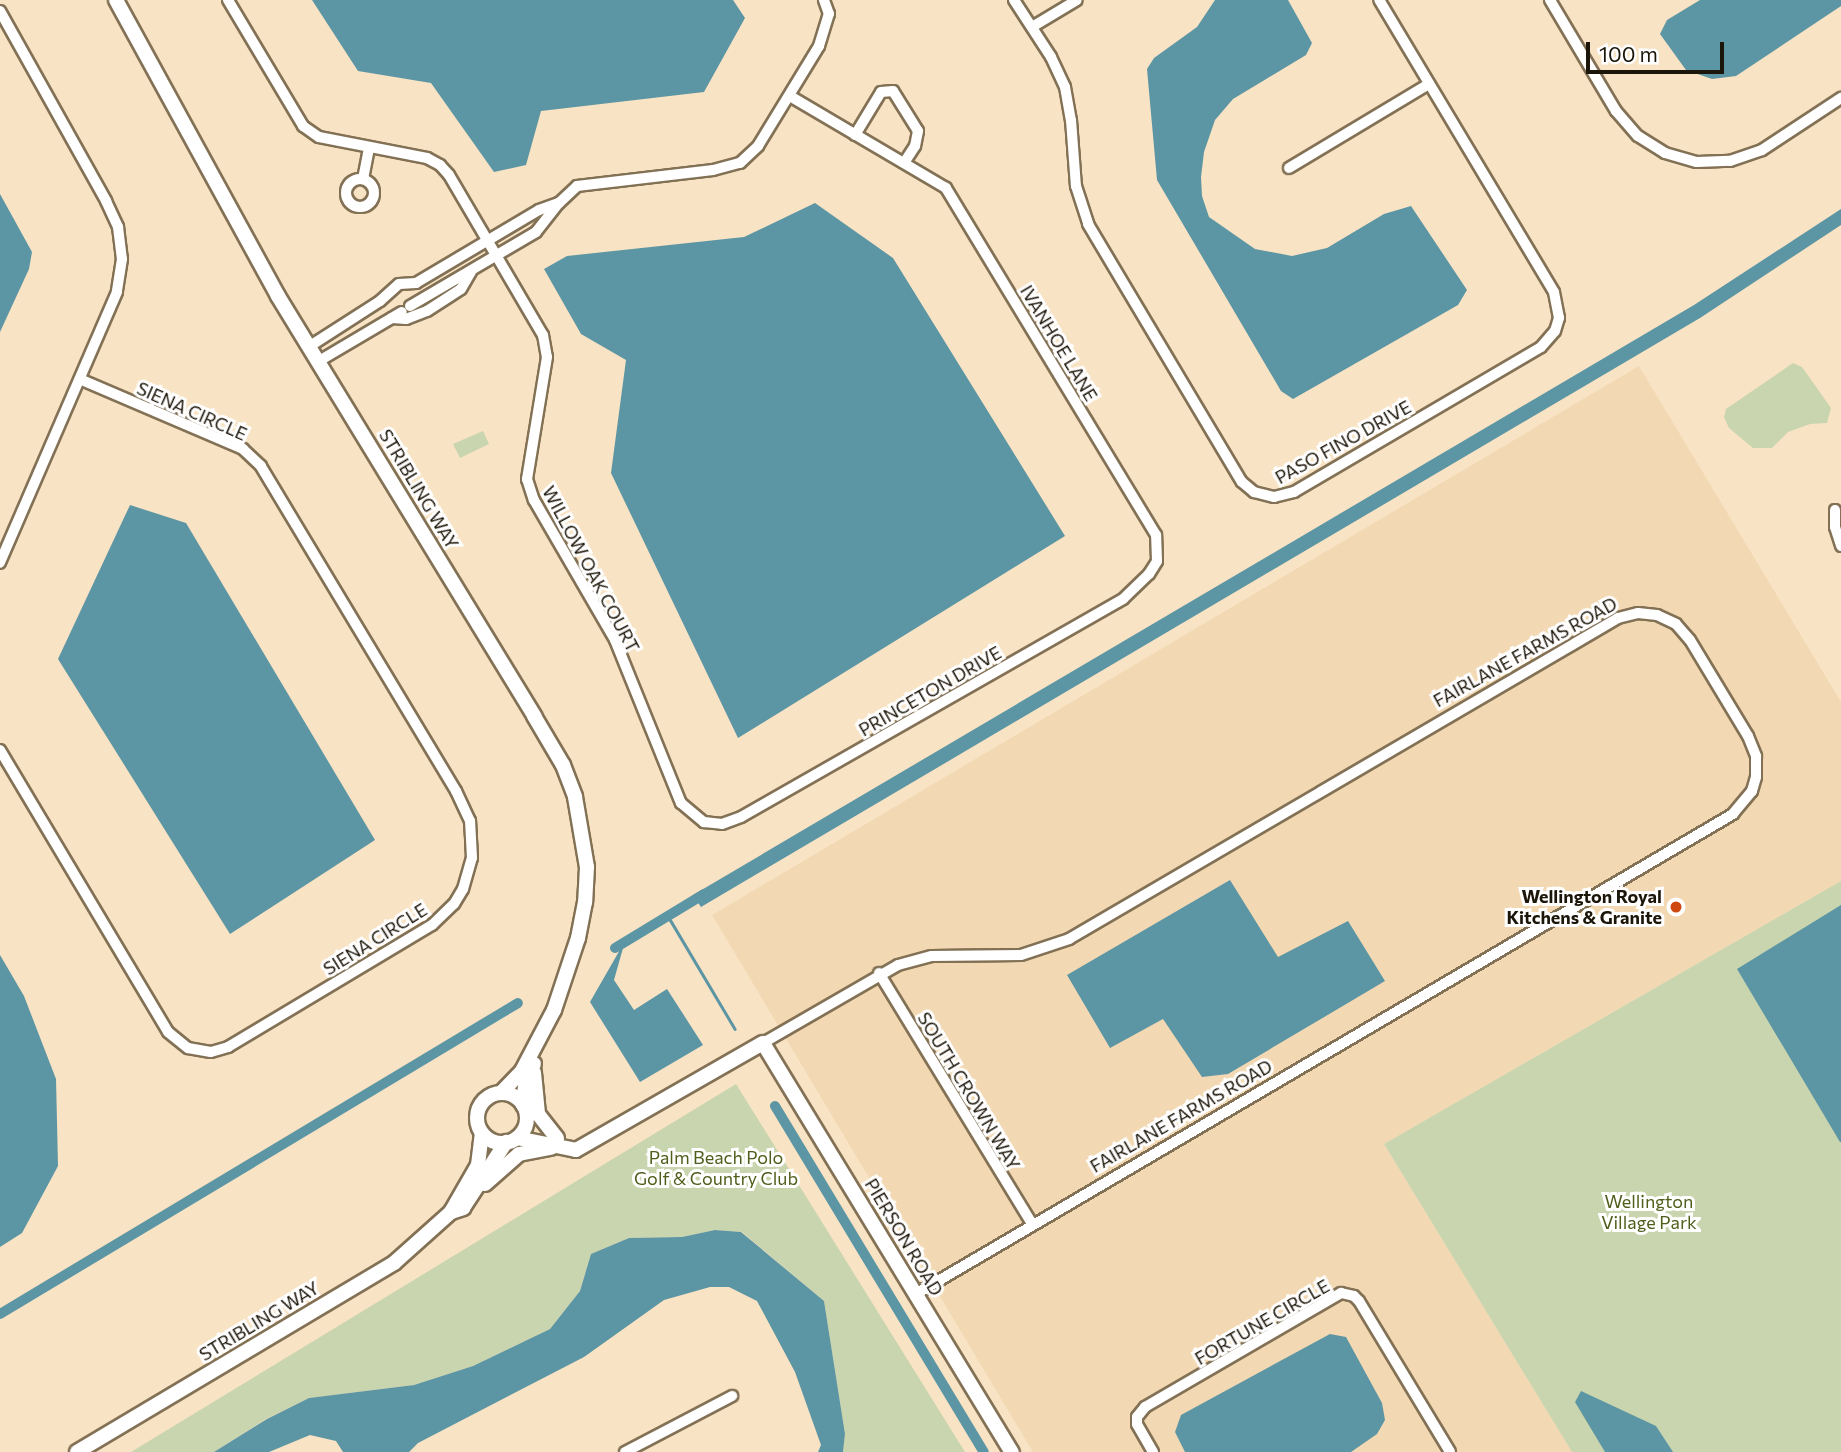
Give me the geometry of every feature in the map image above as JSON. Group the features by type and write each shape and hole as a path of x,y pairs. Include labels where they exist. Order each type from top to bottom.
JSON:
{"street":[{"name":"STRIBLING WAY","path":"116,0 278,296 540,726 563,765 575,797 587,867 586,902 578,938 548,1020 522,1071 501,1093"},
{"name":"WILLOW OAK COURT","path":"228,0 303,126 318,137 427,158 440,165 498,257 543,335 547,357 527,479 534,500 615,640 681,803 704,822"},
{"path":"319,361 536,232 559,203 577,186 713,170 740,163 758,146 819,46 829,14 824,0"},
{"name":"PASO FINO DRIVE","path":"1014,0 1051,57 1065,87 1077,194 1088,224 1242,482 1254,492 1267,496 1294,492 1529,354 1546,342 1558,325 1560,311 1554,292 1378,0"},
{"path":"1032,27 1077,0"},
{"path":"1550,0 1616,111 1637,136 1665,153 1697,162 1730,161 1762,150 1841,97"},
{"path":"0,11 107,201 118,227 122,259 117,292 0,563"},
{"path":"1289,168 1429,84"},
{"path":"855,135 881,92 893,92 918,131 915,146 904,163"},
{"name":"IVANHOE LANE","path":"790,96 946,188 1156,535 1157,561"},
{"path":"363,179 369,148"},
{"path":"310,346 380,302 400,284 411,283 489,242 539,211 559,203"},
{"path":"392,318 406,319 427,311 461,289 471,272"},
{"path":"411,283 427,311"},
{"name":"SIENA CIRCLE","path":"0,750 168,1032 188,1048 211,1052 228,1047 432,925 458,897 472,858 470,821 456,791 261,466 243,449 80,379"},
{"path":"1835,510 1835,527 1841,546"},
{"name":"PRINCETON DRIVE","path":"704,822 722,824 741,817 1122,599 1149,574 1157,561"},
{"name":"FAIRLANE FARMS ROAD","path":"512,1140 584,1144 602,1136 879,973 932,956 1021,955 1069,939 1618,618 1638,613 1663,618 1681,629 1697,651 1754,749 1756,778 1740,808 916,1294"},
{"name":"SOUTH CROWN WAY","path":"879,973 1032,1225"},
{"name":"STRIBLING WAY","path":"525,1111 525,1087 547,1037 548,1020"},
{"name":"PIERSON ROAD","path":"764,1042 1012,1452"},
{"path":"467,1202 512,1158 557,1143 536,1106 535,1063"},
{"path":"501,1093 513,1095 525,1111 523,1131 512,1140 491,1141 482,1133 477,1122 478,1110 489,1096 501,1093"},
{"name":"FAIRLANE FARMS ROAD","path":"525,1111 541,1131 557,1143"},
{"name":"STRIBLING WAY","path":"77,1452 394,1263 451,1212 478,1165 482,1133"},
{"name":"STRIBLING WAY","path":"451,1212 463,1208 512,1140"},
{"name":"FORTUNE CIRCLE","path":"1153,1452 1137,1424 1145,1407 1341,1293 1354,1296 1359,1301 1450,1452"},
{"path":"625,1452 732,1396"}],"shaded area":[{"path":"1639,366 1841,702 1841,881 1384,1144 1572,1452 1033,1452 712,915"}],"green space":[{"path":"1793,363 1802,367 1831,408 1827,423 1810,424 1788,432 1772,448 1753,448 1729,428 1724,417 1726,409"},
{"path":"483,431 489,444 460,458 453,444"},
{"name":"Wellington Village Park","path":"1841,881 1841,1452 1572,1452 1384,1144"},
{"name":"Palm Beach Polo Golf & Country Club","path":"736,1084 965,1452 843,1452 845,1434 824,1301 742,1232 715,1230 682,1237 629,1238 591,1254 580,1291 550,1329 473,1366 414,1385 309,1398 266,1419 214,1452 131,1452"}],"water":[{"path":"312,0 733,0 745,18 704,92 541,111 526,165 494,172 431,83 358,71"},
{"path":"1215,0 1288,0 1312,43 1306,55 1233,99 1215,120 1204,152 1201,177 1202,196 1209,217 1255,249 1292,256 1327,248 1384,214 1411,206 1467,290 1458,305 1293,399 1281,391 1157,180 1147,69 1154,58 1197,27"},
{"path":"1700,0 1841,0 1841,6 1736,76 1712,79 1686,70 1660,34 1667,20"},
{"path":"0,194 32,252 29,269 0,332"},
{"path":"815,203 893,258 1065,536 738,738 611,473 626,360 581,334 544,269 567,256 744,237"},
{"path":"1841,209 1841,225 1700,318 701,907 693,895 1694,305"},
{"path":"130,505 186,523 375,840 230,934 58,659"},
{"path":"1230,880 1278,957 1348,921 1385,981 1228,1074 1202,1077 1163,1019 1110,1048 1067,975"},
{"path":"1841,905 1841,1142 1840,1142 1737,969"},
{"path":"625,941 614,980 634,1010 667,989 703,1045 640,1082 590,1002"},
{"path":"0,955 24,996 56,1079 58,1166 22,1233 0,1247"},
{"path":"715,1230 741,1232 824,1301 845,1434 843,1452 818,1452 821,1445 795,1372 757,1301 729,1287 710,1287 664,1300 584,1357 418,1443 409,1452 343,1452 336,1441 310,1435 269,1452 214,1452 267,1419 309,1398 414,1385 473,1366 550,1329 580,1291 591,1254 629,1238 682,1237"},
{"path":"1330,1334 1346,1337 1382,1403 1385,1420 1377,1434 1351,1452 1185,1452 1175,1432 1181,1415"},
{"path":"1581,1391 1656,1426 1673,1452 1605,1452 1575,1402"}],"waterway":[{"path":"615,948 704,894"},
{"path":"668,916 735,1029"},
{"path":"0,1314 518,1003"},
{"path":"775,1106 984,1452"}],"place":[{"name":"Wellington Royal Kitchens & Granite","path":"1676,907"}]}
